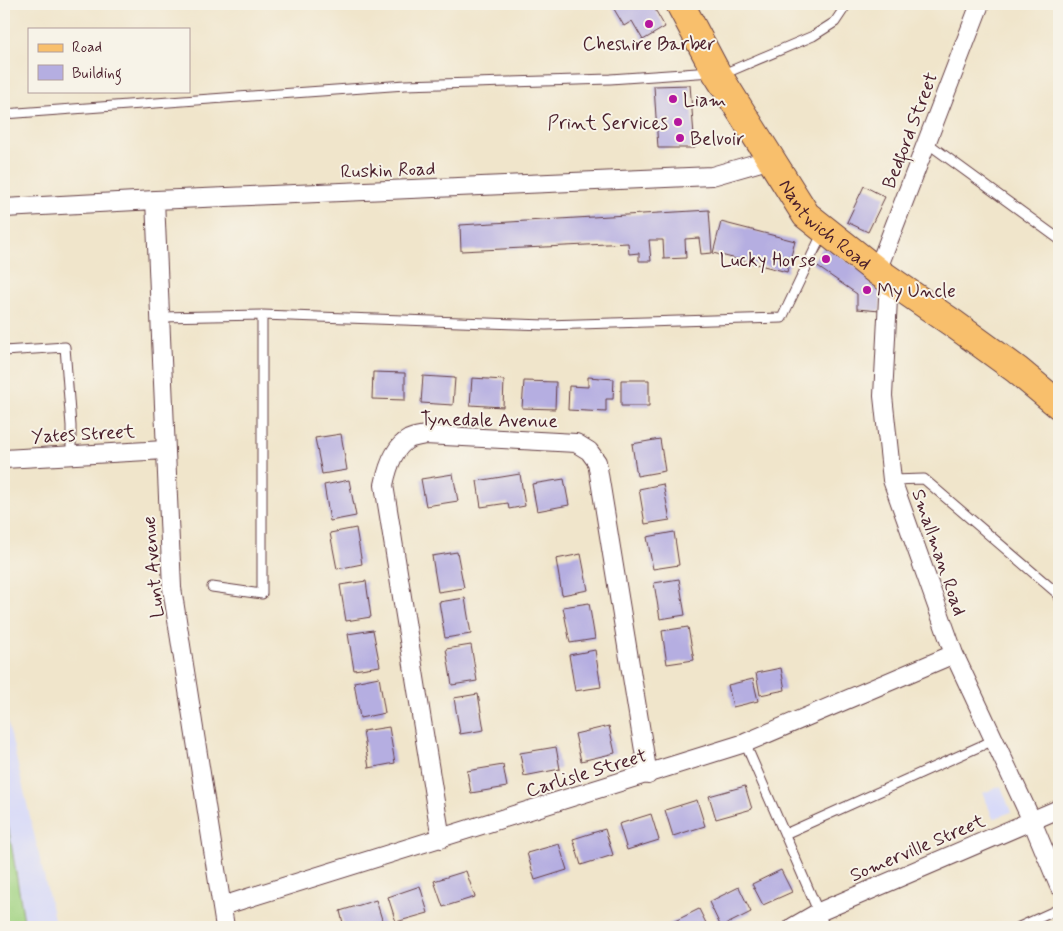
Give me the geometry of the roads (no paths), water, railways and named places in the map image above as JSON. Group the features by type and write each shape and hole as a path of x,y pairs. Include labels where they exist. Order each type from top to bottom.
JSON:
{"main road":[{"name":"Nantwich Road","path":"680,4 717,74 806,215 883,275 1017,370 1059,405"}],"street":[{"name":"Bedford Street","path":"883,275 926,142 980,4"},
{"name":"Ruskin Road","path":"4,208 712,176 771,159"},
{"name":"Lunt Avenue","path":"155,200 172,588 225,927"},
{"name":"Smallman Road","path":"883,275 883,396 892,480 954,654 1032,821 1059,886"},
{"name":"Tynedale Avenue","path":"441,839 384,485 388,468 396,452 409,439 425,435 576,443 589,451 597,462 648,775"},
{"name":"Yates Street","path":"4,459 166,450"},
{"name":"Carlisle Street","path":"222,906 648,775 745,743 954,654"},
{"name":"Somerville Street","path":"793,927 822,919 1059,810"}],"lane":[{"path":"4,114 405,85 717,74 813,36 835,22 847,4"},
{"path":"926,142 1059,239"},
{"path":"160,316 262,315 546,325 782,318 825,228"},
{"path":"212,587 262,594 262,315"},
{"path":"4,351 65,347 71,426 71,455"},
{"path":"892,480 924,479 1058,594 1059,597"},
{"path":"785,834 994,740"},
{"path":"745,743 822,919"},
{"path":"1018,927 1059,909"}],"place":[{"name":"Cheshire Barber","path":"649,24"},
{"name":"Liam","path":"673,99"},
{"name":"Print Services","path":"678,122"},
{"name":"Belvoir","path":"680,138"},
{"name":"Lucky Horse","path":"826,259"},
{"name":"My Uncle","path":"867,290"}]}
